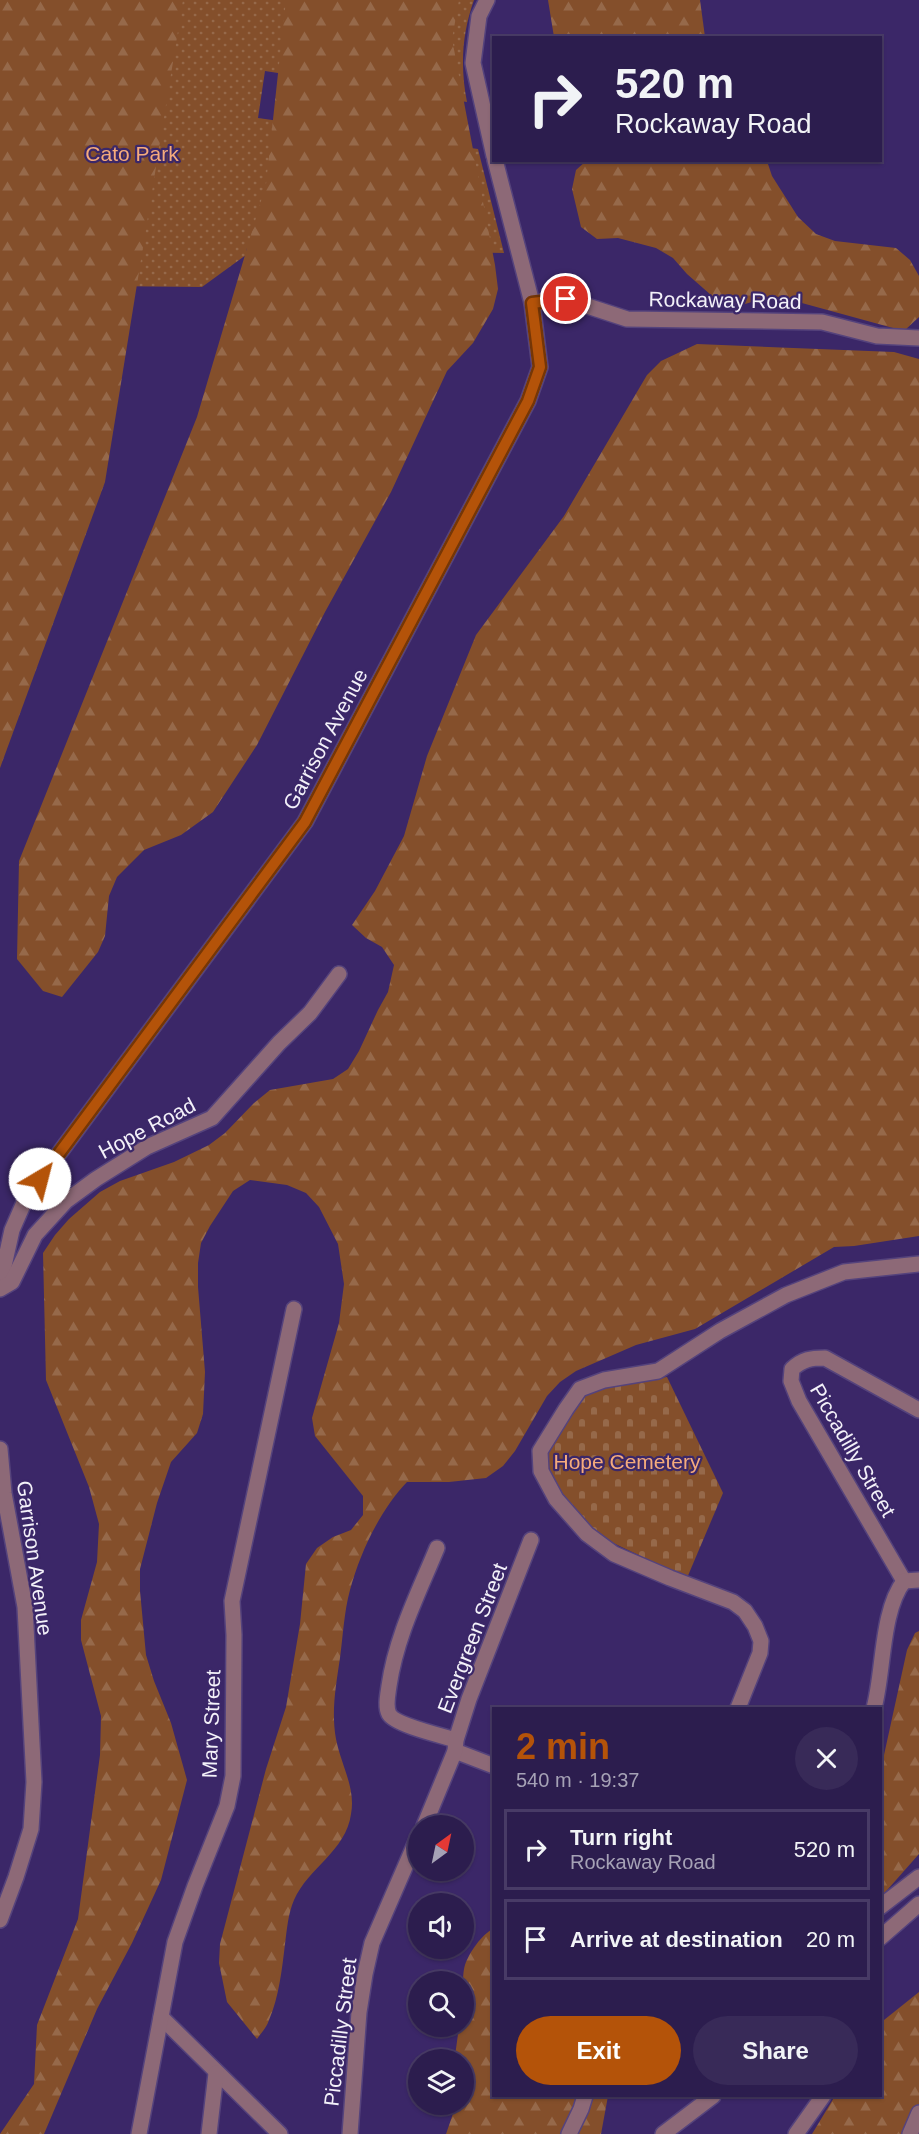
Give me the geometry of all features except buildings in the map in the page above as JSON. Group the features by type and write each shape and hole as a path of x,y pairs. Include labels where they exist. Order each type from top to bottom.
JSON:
{"street":[{"path":"487,0 479,16 473,63 492,147"},
{"name":"Garrison Avenue","path":"0,1286 12,1230 26,1198 311,812 528,401 540,367 532,303 496,162"},
{"name":"Rockaway Road","path":"532,303 566,299 627,320 822,322 877,336 919,338"},
{"name":"Hope Road","path":"0,1286 12,1282 35,1235 66,1201 147,1147 212,1118 279,1043 310,1013 339,974"},
{"path":"738,1707 760,1653 761,1641 745,1611 733,1602 614,1554 587,1534 556,1499 541,1471 540,1451 580,1389 604,1380 658,1371 720,1331 786,1295 844,1272 919,1264"},
{"name":"Mary Street","path":"139,2134 175,1942 227,1806 233,1776 234,1635 232,1601 294,1309"},
{"name":"Piccadilly Street","path":"874,1707 879,1692 891,1607 897,1591 911,1581 799,1401 790,1381 792,1369 801,1361 810,1358 825,1358 919,1410"},
{"name":"Garrison Avenue","path":"0,1449 4,1493 25,1607 34,1782 31,1829 0,1920"},
{"name":"Evergreen Street","path":"456,1745 469,1699 531,1540"},
{"path":"437,1548 402,1629 392,1667 387,1703 389,1714 397,1721 456,1745 492,1765"},
{"path":"428,1815 456,1745"},
{"name":"Piccadilly Street","path":"350,2134 364,1974 372,1943 408,1860"},
{"path":"882,1905 919,1877"},
{"path":"882,1936 919,1904"},
{"path":"161,2016 280,2134"},
{"path":"209,2134 216,2073"},
{"path":"569,2134 585,2097"},
{"path":"663,2134 712,2097"},
{"path":"796,2134 822,2097"},
{"path":"910,2134 919,2113"}],"green space":[{"name":"Cato Park","path":"0,0 474,0 463,50 463,76 467,102 265,71 258,118 478,149 504,253 247,248 246,255 202,287 0,285"},
{"path":"0,0 183,0 105,482 0,768"},
{"path":"286,0 459,0 452,39 498,289 493,309 473,343 447,371 391,492 325,612 257,745 213,812 181,835 144,850 117,877 109,896 105,936 98,952 62,997 43,991 17,959 19,861 197,417 266,184"},
{"path":"548,0 700,0 705,36 554,36"},
{"path":"585,162 767,162 772,176 798,217 816,234 835,241 896,248 910,260 919,276 919,317 904,331 780,297 761,299 742,305 719,302 687,274 673,258 656,248 618,238 597,239 581,227 572,189 576,170"},
{"path":"697,344 894,352 919,359 919,1236 834,1247 695,1329 636,1345 576,1371 560,1382 547,1396 515,1451 503,1466 486,1478 449,1482 407,1482 397,1493 372,1533 359,1561 345,1615 334,1719 338,1749 351,1795 352,1804 348,1827 342,1839 308,1878 294,1900 290,1911 275,2002 267,2025 257,2039 227,2002 219,1963 220,1944 266,1769 286,1707 300,1624 306,1564 317,1548 333,1537 351,1530 363,1515 363,1496 315,1436 312,1418 339,1323 344,1284 338,1244 319,1207 306,1193 287,1185 250,1180 233,1191 201,1243 198,1263 205,1372 203,1414 197,1433 171,1462 157,1503 140,1569 146,1655 171,1723 187,1780 161,1880 132,1943 97,2009 44,2134 0,2134 34,2084 37,2025 78,1919 100,1755 101,1716 81,1640 81,1620 97,1562 99,1524 89,1487 46,1380 43,1253 69,1219 100,1192 120,1181 174,1162 209,1145 225,1133 270,1090 333,1079 348,1069 388,992 394,965 382,947 366,938 352,925 375,891 404,836 427,756 476,635 564,516 647,375 661,361"},
{"name":"Hope Cemetery","path":"667,1377 723,1493 687,1578 590,1532 553,1485 548,1462 549,1448 584,1394 615,1384"},
{"path":"919,1631 919,1854 882,1896 882,1757 907,1650 915,1633"},
{"path":"492,1930 492,2097 608,2097 601,2134 446,2134 453,2115 474,2115 474,2049 456,2049 458,2037 474,2037 474,1971 464,1971 468,1959 474,1959 476,1944"},
{"path":"919,1992 919,2134 812,2134 834,2097 882,2097 882,2023"}],"route":[{"path":"40,1179 305,822 528,401 540,367 532,303 566,299"}]}
